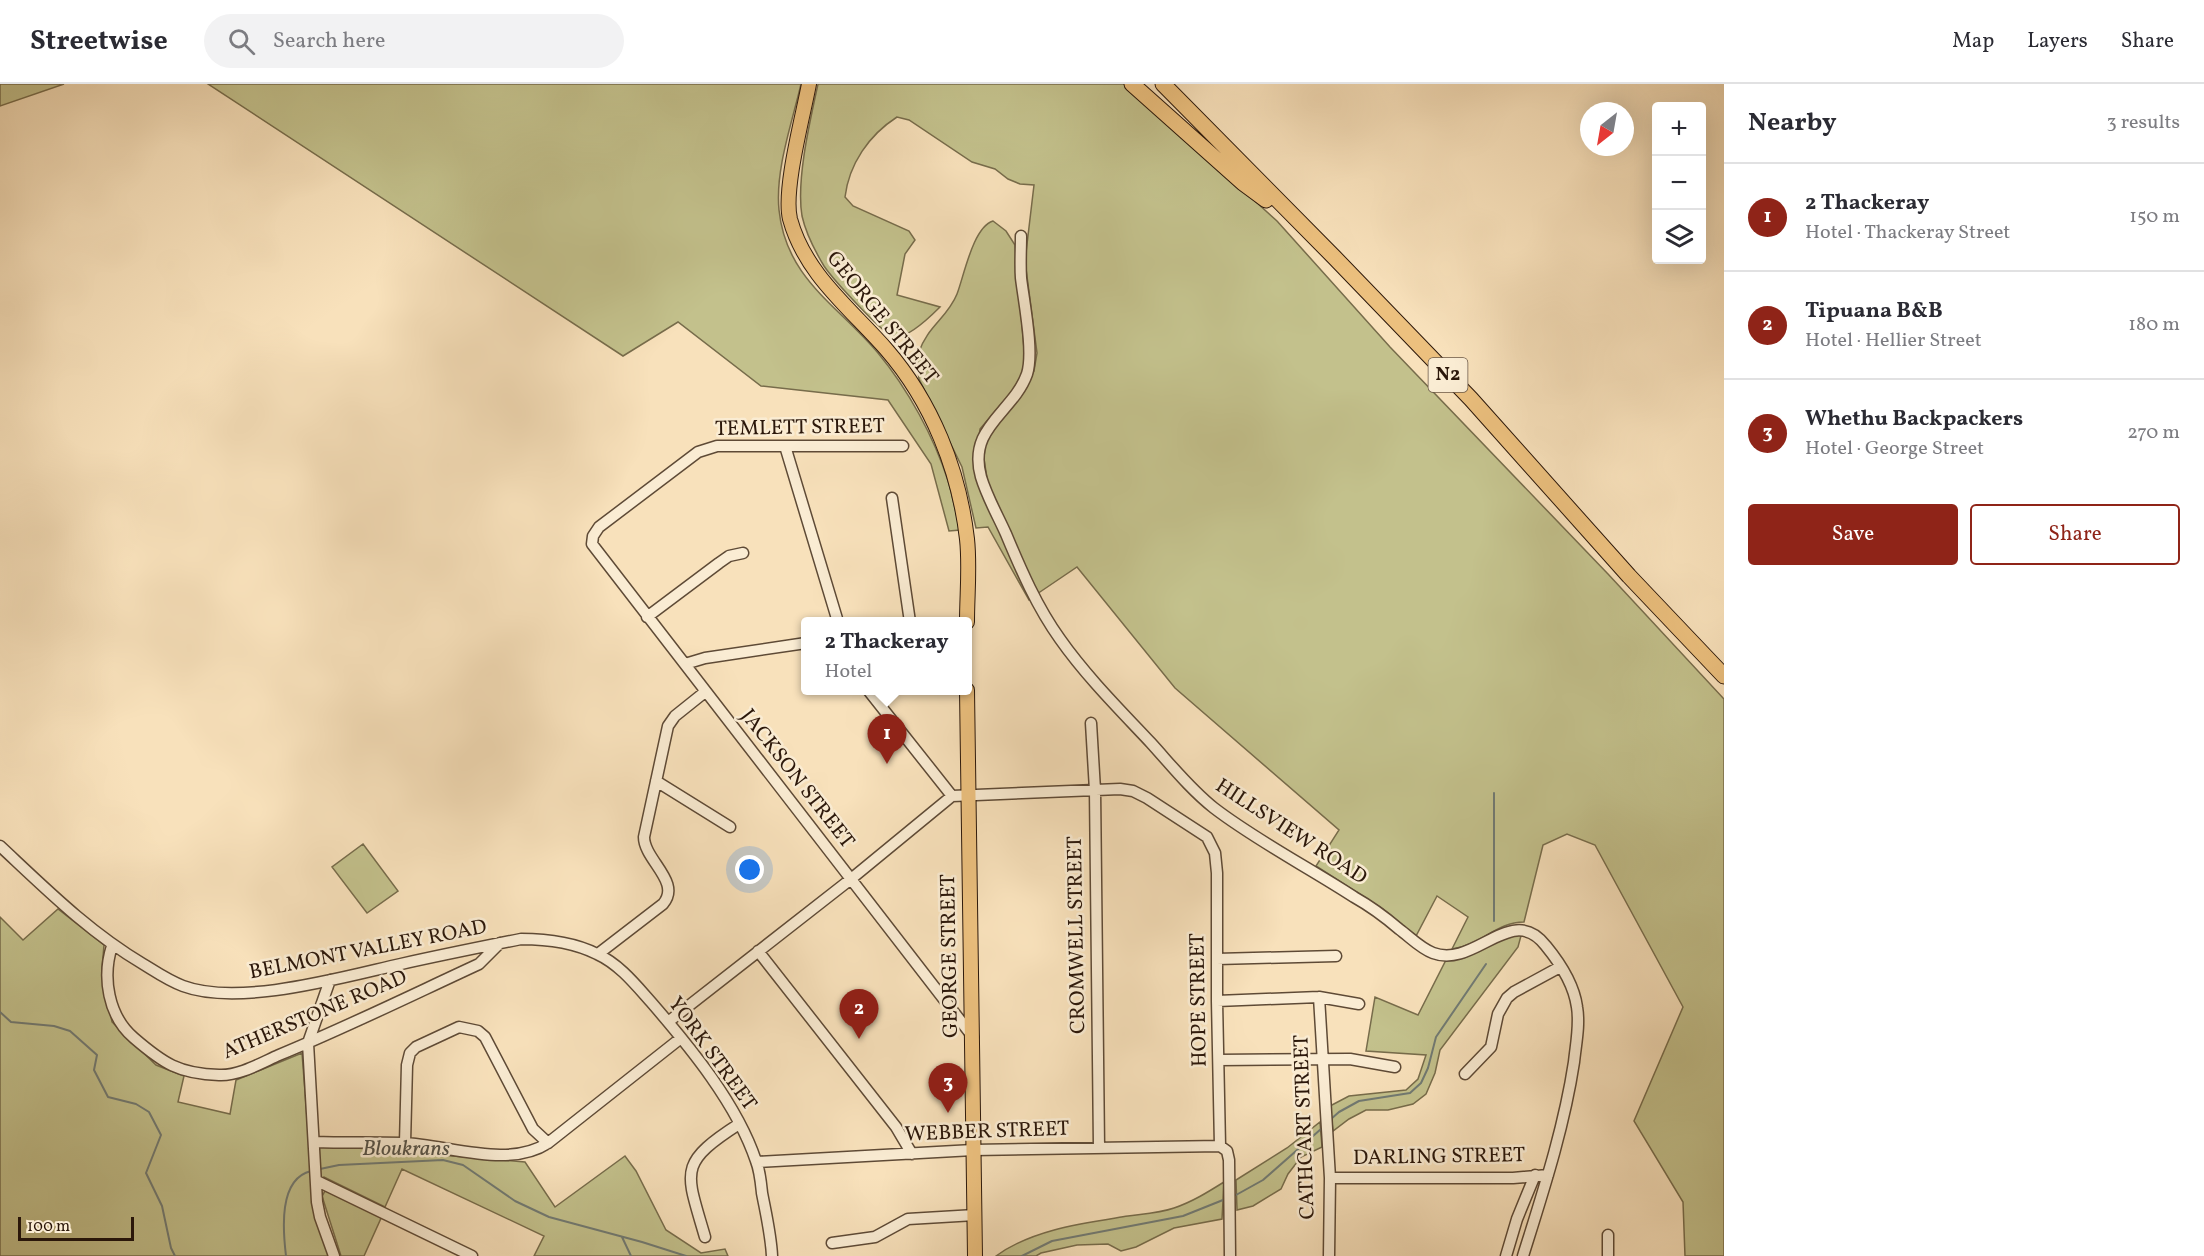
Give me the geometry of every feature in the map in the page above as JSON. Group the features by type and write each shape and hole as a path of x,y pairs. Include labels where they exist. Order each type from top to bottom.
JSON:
{"highway":[{"path":"1132,84 1243,183 1296,220"},
{"name":"N2","path":"1162,84 1471,399 1629,576 1724,676"},
{"path":"1169,84 1222,145"}],"main road":[{"name":"GEORGE STREET","path":"809,84 789,186 789,216 801,251 822,282 893,358 916,389 939,432 956,484 967,540 967,617"},
{"name":"GEORGE STREET","path":"967,695 975,1256"}],"street":[{"name":"HILLSVIEW ROAD","path":"1021,236 1021,273 1029,367 1019,390 998,414 982,439 979,462 982,478 1020,566 1046,618 1062,642 1102,690 1204,800 1250,833 1370,907 1422,947 1434,953 1454,955 1468,952 1502,933 1520,929 1528,931 1542,941 1573,989 1578,1009 1579,1027 1570,1090 1548,1175 1523,1256"},
{"name":"TEMLETT STREET","path":"592,544 593,536 599,527 698,452 717,446 903,446"},
{"path":"785,446 837,617"},
{"path":"892,498 909,617"},
{"name":"JACKSON STREET","path":"592,544 973,1037"},
{"path":"647,617 729,556 743,553"},
{"path":"684,664 705,658 801,644"},
{"path":"598,954 663,904 668,896 667,882 644,843 668,726 675,716 705,692"},
{"path":"872,695 952,796"},
{"name":"CROMWELL STREET","path":"1091,723 1095,790 1099,1148"},
{"path":"656,781 730,826"},
{"name":"HOPE STREET","path":"1095,790 1120,789 1133,791 1147,798 1207,837 1215,853 1220,1146 1227,1151 1229,1160 1230,1256"},
{"path":"668,1022 851,879 952,796 1095,790"},
{"name":"BELMONT VALLEY ROAD","path":"0,846 72,913 112,946 162,976 199,991 242,994 330,980 521,939 544,939 576,945"},
{"name":"ATHERSTONE ROAD","path":"112,946 107,969 115,1013 120,1024 164,1063 174,1067 220,1075 233,1074 308,1043 479,964 500,943"},
{"name":"YORK STREET","path":"576,945 598,954 620,968 681,1038 721,1093 740,1124 757,1162 772,1256"},
{"path":"758,951 896,1127 912,1154"},
{"path":"1217,959 1336,956"},
{"path":"1465,1074 1491,1047 1498,1014 1508,998 1514,992 1560,968"},
{"path":"330,980 308,1043 320,1216 334,1256"},
{"path":"1217,1001 1319,997 1359,1004"},
{"name":"CATHCART STREET","path":"1319,997 1330,1178 1329,1256"},
{"path":"405,1143 407,1065 410,1053 416,1047 459,1027 478,1031 485,1037 533,1129 548,1143"},
{"path":"315,1142 405,1143 507,1156 526,1154 548,1143 681,1038"},
{"path":"1219,1060 1350,1059 1395,1067"},
{"path":"705,1238 690,1184 690,1174 696,1157 714,1140 740,1124"},
{"name":"WEBBER STREET","path":"757,1162 973,1150 1220,1146"},
{"path":"317,1175 472,1256"},
{"path":"1506,1256 1517,1219 1535,1175"},
{"name":"DARLING STREET","path":"1330,1178 1514,1178 1548,1175"},
{"path":"832,1243 875,1237 908,1219 975,1215"},
{"path":"1608,1235 1608,1256"}],"shaded area":[{"path":"0,84 64,84 0,106"},
{"path":"208,84 801,84 779,179 779,210 784,234 792,255 803,273 878,353 910,398 942,464 960,530 949,531 931,464 888,400 761,386 678,322 623,356"},
{"path":"818,84 1126,84 1277,221 1390,347 1608,574 1724,699 1724,1256 1685,1256 1683,1202 1634,1121 1683,1007 1595,845 1567,834 1543,845 1524,922 1497,929 1463,947 1452,949 1468,917 1437,896 1416,936 1383,909 1316,866 1339,830 1175,688 1077,567 1037,594 988,484 984,459 985,443 990,432 1027,385 1034,371 1037,353 1025,261 1034,185 1020,184 1008,179 995,169 972,162 909,120 897,117 878,132 856,162 845,197 853,206 909,231 915,240 905,254 897,295 940,307 919,326 906,334 895,337 881,328 859,306 824,266 808,236 804,223 801,202 802,168"},
{"path":"993,221 1006,231 1015,245 1025,360 1022,376 1013,390 980,429 976,464 1032,598 1029,600 988,527 976,528 962,467 919,379 917,362 927,336 957,294 980,232"},
{"path":"363,844 398,891 367,913 332,867"},
{"path":"58,909 104,945 102,969 112,1022 156,1065 184,1076 178,1102 230,1114 236,1080 302,1053 309,1144 525,1162 555,1207 625,1156 636,1171 666,1230 701,1253 725,1249 728,1256 534,1256 544,1236 402,1169 385,1207 324,1177 312,1180 331,1256 0,1256 0,917 23,940"},
{"path":"1522,932 1518,947 1440,1050 1435,1073 1426,1094 1413,1104 1388,1110 1366,1110 1333,1131 1330,1106 1349,1096 1406,1090 1418,1079 1426,1055 1366,1051 1375,997 1418,1015 1446,960 1464,958 1497,941"},
{"path":"1320,1122 1322,1147 1301,1157 1288,1174 1281,1189 1253,1206 1237,1210 1236,1180 1287,1148"},
{"path":"1224,1182 1222,1219 1174,1228 1136,1247 1121,1251 1108,1244 1077,1245 1036,1256 996,1256 1026,1239 1043,1233 1094,1221 1174,1208 1194,1200"},
{"path":"329,1190 382,1216 364,1256 341,1256 322,1196 325,1191"}],"waterway":[{"path":"1494,793 1494,921"},
{"path":"1331,1119 1359,1101 1410,1093 1421,1083 1428,1068 1436,1037 1486,964"},
{"name":"Bloukrans","path":"0,1012 11,1022 54,1026 70,1031 97,1055 94,1070 108,1097 136,1104 149,1112 161,1135 146,1173 162,1206 171,1248 175,1256"},
{"path":"1236,1195 1263,1180 1321,1129"},
{"name":"Bloukrans","path":"320,1169 339,1165 443,1160 463,1165 515,1201 549,1217 686,1256"},
{"name":"Bloukrans","path":"286,1256 284,1220 288,1195 300,1176 311,1171"},
{"path":"1022,1256 1052,1241 1183,1216 1223,1200"},
{"path":"622,1237 631,1256"}],"place":[{"name":"2 Thackeray","path":"887,764"},
{"name":"Tipuana B&B","path":"859,1039"},
{"name":"Whethu Backpackers","path":"948,1113"}]}
